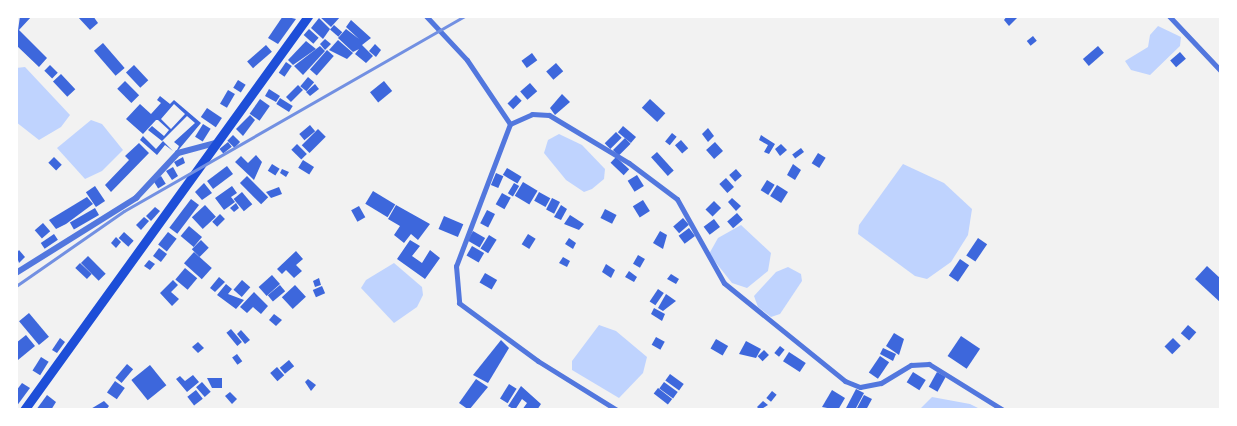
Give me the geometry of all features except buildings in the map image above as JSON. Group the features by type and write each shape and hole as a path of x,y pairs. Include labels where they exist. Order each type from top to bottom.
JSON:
{"highway":[{"path":"24,410 215,142 308,16"}],"street":[{"path":"426,16 467,60 510,124"},
{"path":"1169,16 1221,71"},
{"path":"617,410 538,361 460,304 456,266 510,124 532,114 550,115 629,163 677,199 724,283 844,381 860,387 881,383 911,364 928,364 1002,410"},
{"path":"16,272 136,198 178,153 215,142"}],"water":[{"path":"1158,26 1181,37 1180,46 1150,75 1131,70 1125,61 1148,47 1150,35"},
{"path":"25,67 70,115 61,127 39,140 16,122 16,68"},
{"path":"91,120 102,124 123,150 102,171 85,179 57,148"},
{"path":"559,134 582,145 605,169 604,179 592,189 584,192 566,180 544,153 548,140"},
{"path":"903,164 944,183 972,209 968,235 951,262 927,279 915,276 858,234 859,225"},
{"path":"741,225 771,253 768,271 747,288 732,283 709,254 718,238"},
{"path":"394,263 422,287 423,295 417,307 394,323 361,288 366,280"},
{"path":"788,267 801,274 802,281 780,314 771,317 758,307 754,296 776,272"},
{"path":"599,325 616,331 647,357 643,373 619,398 572,370 572,361"},
{"path":"932,397 970,404 982,410 919,410"}],"railway":[{"path":"16,286 124,211 465,16"}]}
